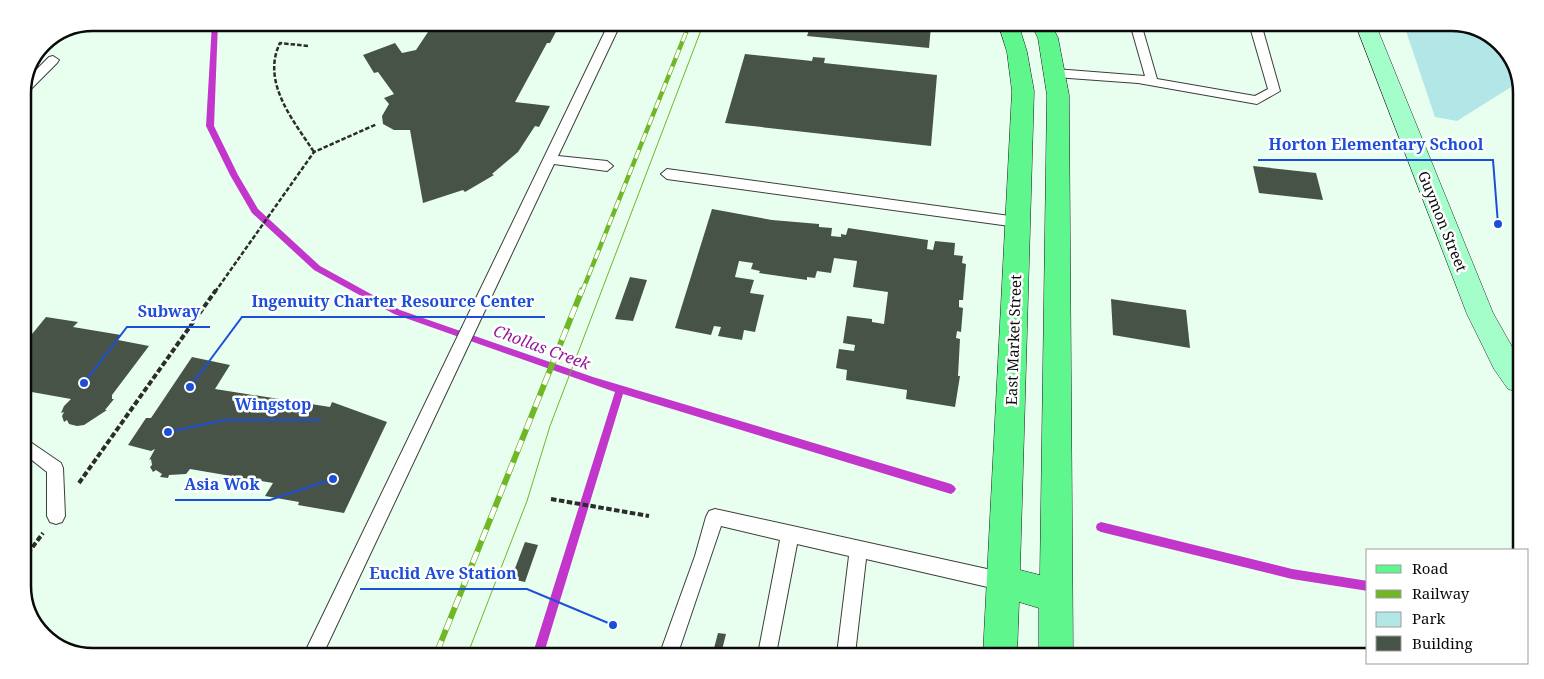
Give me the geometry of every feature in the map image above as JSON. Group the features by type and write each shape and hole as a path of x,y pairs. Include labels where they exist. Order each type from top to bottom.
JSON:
{"main road":[{"name":"East Market Street","path":"1000,648 1005,582 1023,90 1018,52 1011,31"},
{"path":"1044,31 1048,38 1058,95 1056,648"},
{"path":"1017,222 1057,227"},
{"path":"1005,582 1055,596"}],"street":[{"name":"Guymon Street","path":"1368,31 1480,314 1504,361 1513,373"}],"lane":[{"path":"316,648 611,31"},
{"path":"1137,31 1152,81"},
{"path":"1055,73 1152,81 1257,100 1274,91 1257,31"},
{"path":"32,81 53,60"},
{"path":"550,158 607,166"},
{"path":"667,174 1017,222"},
{"path":"31,450 54,468 56,516"},
{"path":"671,648 704,556 715,517 1005,582"},
{"path":"767,648 790,534"},
{"path":"847,648 859,548"}],"path":[{"path":"308,46 280,43 273,53 274,76 284,108 314,152"},
{"path":"31,549 314,152 377,124"},
{"path":"551,499 649,516"}],"green space":[{"path":"1406,31 1463,32 1489,44 1500,55 1508,69 1513,86 1457,121 1435,117"}],"building":[{"path":"429,31 556,31 550,43 547,43 515,102 550,106 539,127 535,126 518,152 492,174 494,175 465,192 463,190 423,203 410,130 394,130 383,124 382,116 389,104 384,98 394,94 378,72 374,73 363,55 395,43 402,53 416,50"},
{"path":"809,31 931,31 929,48 807,36"},
{"path":"745,54 812,61 813,57 825,58 824,63 937,75 931,146 725,123"},
{"path":"1253,166 1316,173 1323,200 1259,193"},
{"path":"712,209 772,220 819,224 819,227 832,228 831,236 841,237 841,234 846,235 848,228 928,240 927,249 933,250 935,241 955,243 954,255 963,256 962,263 966,264 963,300 959,300 959,307 963,308 961,332 957,331 956,338 960,339 958,376 960,376 955,407 906,399 907,390 846,380 847,370 836,368 839,349 854,351 855,345 843,343 847,316 872,319 872,322 884,324 888,292 853,287 857,261 834,258 831,273 817,271 815,278 807,277 807,280 759,273 760,271 751,269 753,263 739,261 735,277 754,280 750,293 764,295 755,332 744,330 742,340 718,336 721,327 714,326 711,335 675,328"},
{"path":"630,277 647,280 633,321 615,319"},
{"path":"1111,299 1186,310 1190,348 1113,335"},
{"path":"46,317 78,322 73,327 121,335 118,340 149,346 112,395 112,399 114,399 105,410 107,410 84,425 77,426 69,424 67,420 64,422 62,416 64,412 61,413 64,406 71,399 31,392 31,335"},
{"path":"192,357 230,365 215,389 330,407 332,402 387,422 344,513 298,505 299,502 265,496 273,483 190,469 186,474 169,475 168,478 160,477 162,474 156,470 153,472 150,467 152,465 151,459 149,460 155,449 151,451 128,445 146,418 151,418"},
{"path":"525,542 538,545 525,582 511,579"},
{"path":"718,633 726,634 722,648 714,648"}],"waterway":[{"name":"Chollas Creek","path":"215,31 210,126 234,175 255,211 317,268 397,312 593,381 951,489"},
{"path":"540,648 620,390"},
{"path":"1101,527 1292,574 1366,586"}],"tram line":[{"path":"470,648 527,501 550,426 701,31"}],"railway":[{"path":"582,292 687,31"},
{"path":"439,648 582,290"}],"place":[{"name":"Horton Elementary School","path":"1498,224"},
{"name":"Subway","path":"84,383"},
{"name":"Ingenuity Charter Resource Center","path":"190,387"},
{"name":"Wingstop","path":"168,432"},
{"name":"Asia Wok","path":"333,479"},
{"name":"Euclid Ave Station","path":"613,625"}]}
